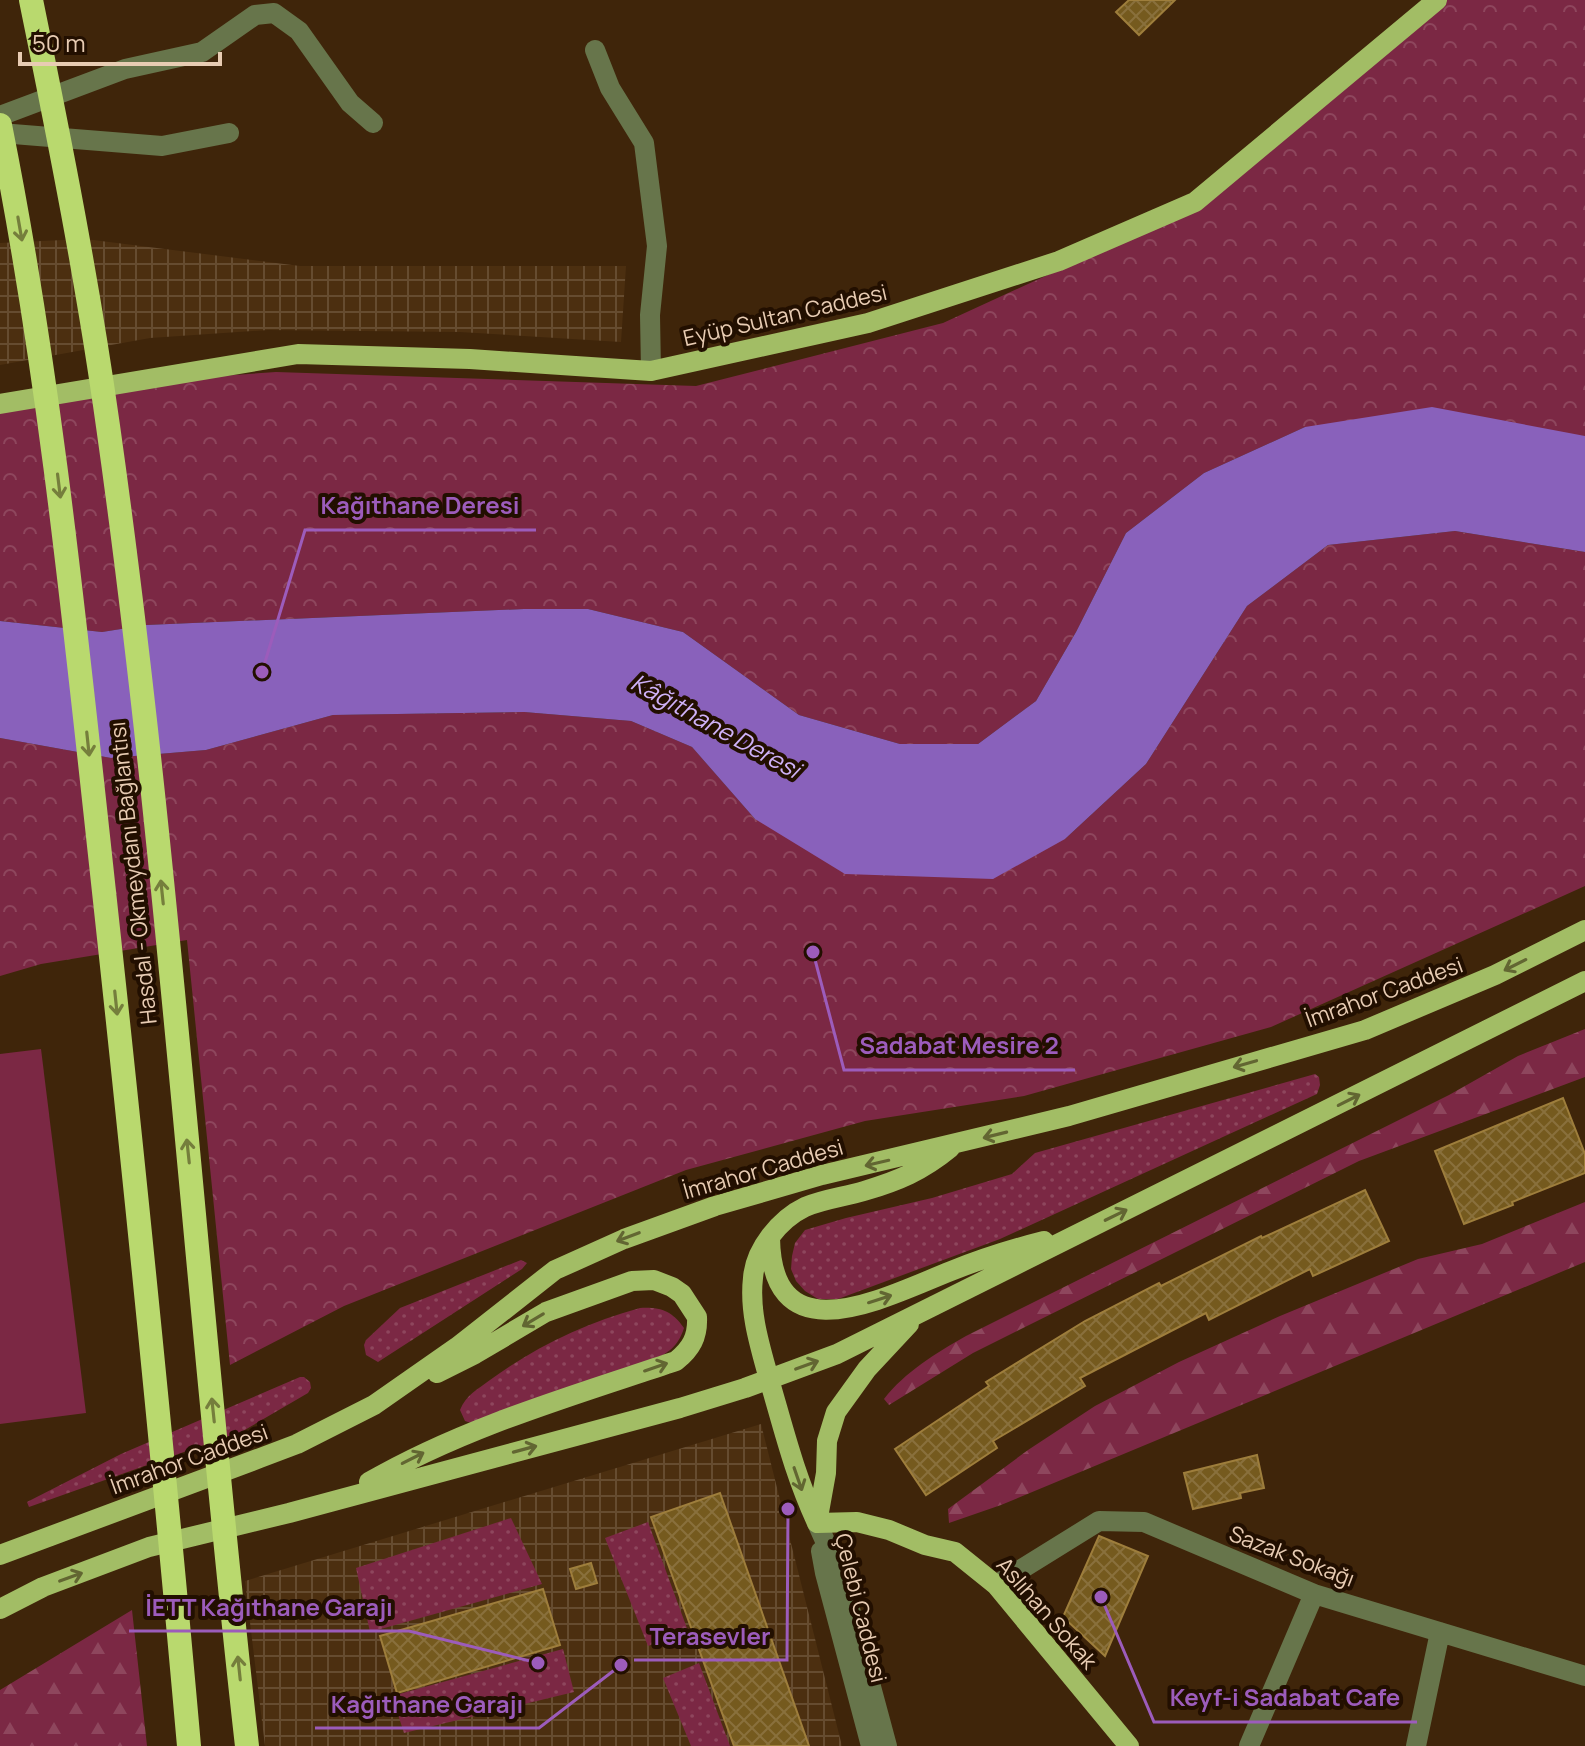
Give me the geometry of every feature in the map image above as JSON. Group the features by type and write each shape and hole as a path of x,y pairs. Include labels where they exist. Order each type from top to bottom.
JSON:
{"highway":[{"name":"Hasdal - Okmeydanı Bağlantısı","path":"31,0 67,173 109,430 143,713 247,1746"},
{"name":"Hasdal - Okmeydanı Bağlantısı","path":"0,125 34,309 65,529 142,1253 189,1746"}],"main road":[{"name":"Eyüp Sultan Caddesi","path":"0,404 298,354 470,359 651,371 868,323 1059,261 1195,202 1437,0"},
{"name":"İmrahor Caddesi","path":"0,1555 272,1454 374,1405 457,1347 555,1270 612,1244 715,1206 822,1175 1069,1116 1365,1030 1495,975 1585,930"},
{"path":"0,1609 43,1587 149,1547 289,1513 680,1408 837,1354 1585,981"},
{"path":"817,1523 782,1432 758,1342 752,1287 758,1258 770,1238 790,1216 805,1207 897,1180 926,1167 953,1145"},
{"path":"770,1238 773,1273 780,1289 792,1301 821,1312 878,1301 985,1258 1079,1233"},
{"path":"345,1496 415,1456 457,1438 676,1361 694,1341 697,1317 682,1294 672,1287 654,1280 632,1281 546,1312 475,1354 374,1405"},
{"path":"817,1523 826,1473 827,1441 836,1412 867,1369 917,1316"},
{"name":"Aslıhan Sokak","path":"817,1523 857,1522 955,1552 996,1585 1129,1746"}],"street":[{"path":"0,116 125,69 202,52 255,15 274,13 299,31 350,103 373,123"},
{"path":"595,50 610,88 644,143 657,246 650,315 651,371"},
{"path":"0,133 162,146 229,133"},
{"name":"Sazak Sokağı","path":"996,1585 1099,1521 1144,1522 1314,1594 1585,1676"},
{"name":"Çelebi Caddesi","path":"817,1523 825,1573 871,1746"},
{"name":"Çelebi Caddesi","path":"817,1523 842,1579 887,1746"},
{"path":"1249,1746 1314,1594"},
{"path":"1416,1746 1440,1632"}],"shaded area":[{"path":"85,239 300,266 626,266 621,342 460,332 268,330 150,338 0,365 0,243"},
{"path":"761,1424 842,1746 265,1746 245,1581"}],"green space":[{"path":"1445,0 1585,0 1585,436 1305,427 1204,473 1126,533 1076,632 1036,701 978,744 900,744 799,715 683,632 588,609 146,625 102,632 0,621 0,412 178,379 276,372 696,386 943,323 1207,202"},
{"path":"1455,531 1585,552 1585,886 1271,1027 1024,1096 865,1121 686,1170 344,1306 230,1365 187,940 41,964 0,976 0,738 111,758 206,750 333,715 524,712 631,721 692,747 755,819 1065,839 1146,764 1247,606 1328,545"},
{"path":"1585,1029 1585,1077 1359,1161 973,1353 889,1405 884,1399 911,1372 966,1336 1449,1095 1518,1056"},
{"path":"41,1049 86,1413 0,1424 0,1054"},
{"path":"1315,1074 1319,1077 1320,1085 1317,1094 1000,1239 838,1299 818,1299 805,1291 791,1269 795,1243 805,1230 1012,1174 1035,1153"},
{"path":"1585,1202 1585,1262 1001,1505 949,1523 948,1509 1028,1450 1095,1406 1179,1362 1418,1259 1482,1244"},
{"path":"521,1260 527,1263 522,1269 378,1362 366,1355 366,1340 400,1308"},
{"path":"640,1308 665,1311 684,1328 679,1340 667,1352 651,1361 471,1423 465,1421 460,1410 466,1400 508,1368 562,1337"},
{"path":"300,1377 310,1382 308,1393 243,1431 29,1507 27,1502 121,1454"},
{"path":"511,1518 542,1584 370,1632 356,1568"},
{"path":"648,1522 688,1631 648,1646 605,1538"},
{"path":"132,1610 147,1746 0,1746 0,1690"},
{"path":"563,1649 574,1692 404,1733 392,1696"},
{"path":"699,1663 730,1746 691,1746 663,1678"}],"water":[{"name":"Kâğıthane Deresi","path":"1432,407 1585,436 1585,552 1455,531 1328,545 1247,606 1146,764 1065,839 993,879 845,874 755,819 692,747 631,721 524,712 333,715 206,750 111,758 0,738 0,621 102,632 146,625 588,609 683,632 799,715 900,744 978,744 1036,701 1076,632 1126,533 1204,473 1305,427"}],"building":[{"path":"1129,0 1175,0 1139,35 1116,12"},
{"path":"1563,1098 1585,1154 1585,1173 1464,1224 1435,1151"},
{"path":"1365,1190 1389,1241 1313,1276 1310,1269 1209,1320 1206,1313 1080,1378 1085,1386 993,1441 997,1448 926,1495 895,1449 989,1386 986,1382 1085,1321 1159,1283 1161,1286 1261,1236"},
{"path":"1257,1455 1264,1488 1240,1493 1241,1498 1193,1509 1184,1473"},
{"path":"720,1493 809,1746 734,1746 651,1517"},
{"path":"1099,1536 1148,1556 1105,1656 1063,1617"},
{"path":"591,1563 597,1583 576,1589 570,1569"},
{"path":"543,1589 560,1645 397,1693 380,1636"}],"place":[{"name":"Kağıthane Deresi","path":"262,672"},
{"name":"Sadabat Mesire 2","path":"813,952"},
{"name":"Terasevler","path":"788,1509"},
{"name":"Keyf-i Sadabat Cafe","path":"1101,1597"},
{"name":"İETT Kağıthane Garajı","path":"538,1663"},
{"name":"Kağıthane Garajı","path":"621,1665"}]}
